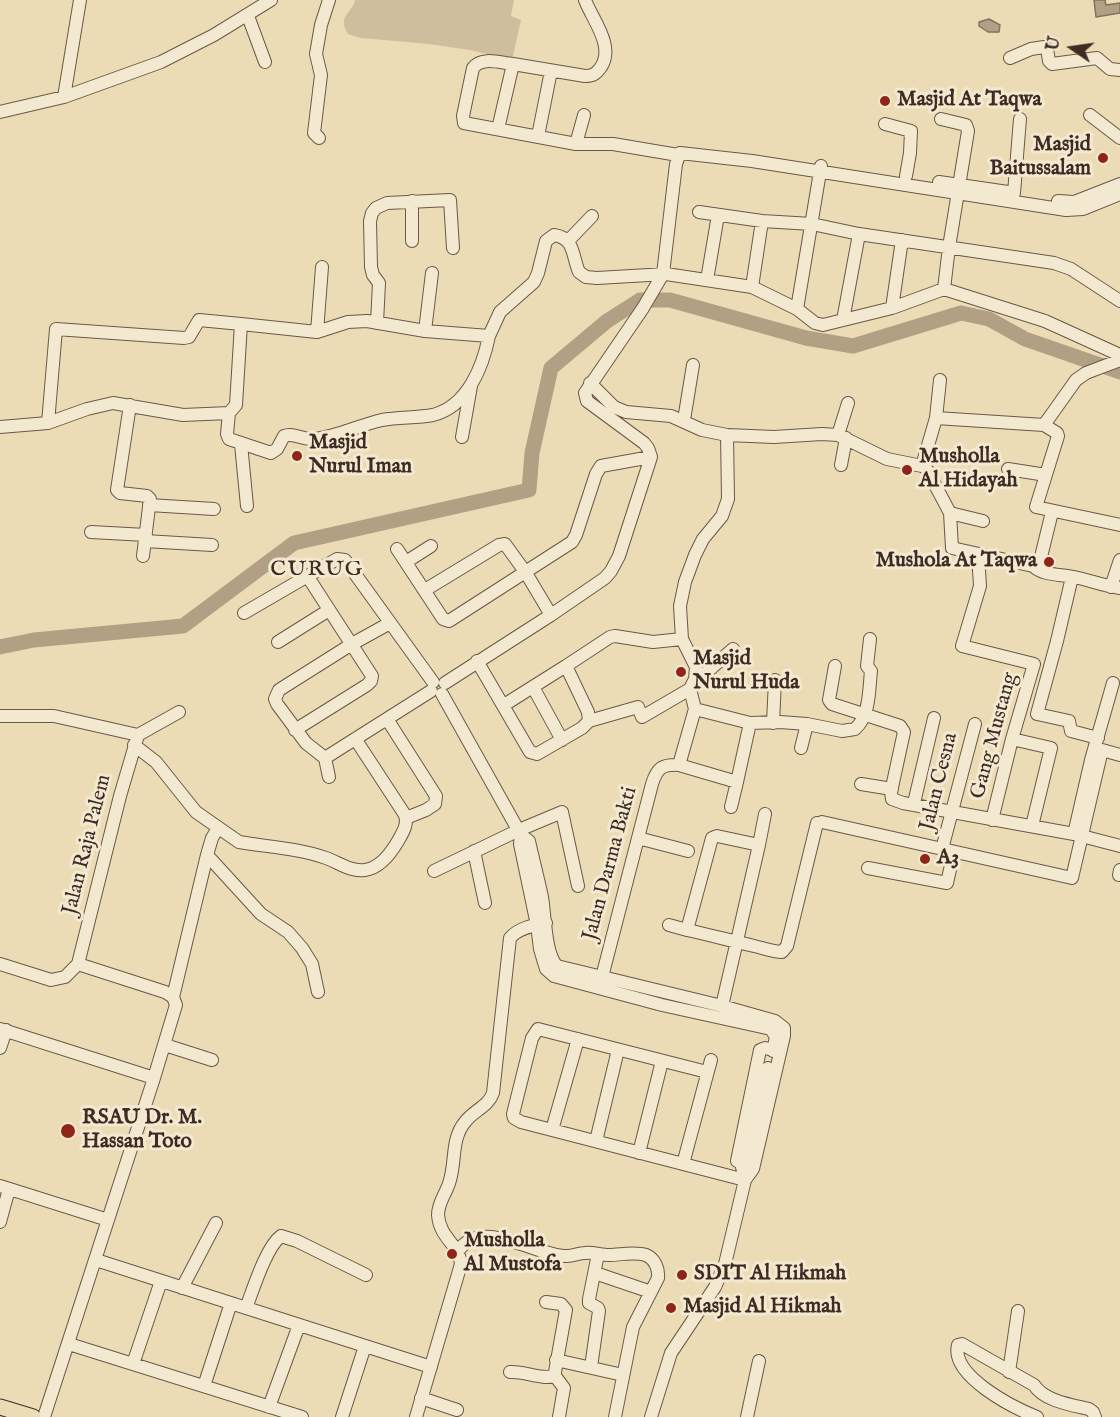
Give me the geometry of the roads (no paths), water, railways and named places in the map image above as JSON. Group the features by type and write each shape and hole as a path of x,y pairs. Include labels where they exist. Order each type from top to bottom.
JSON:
{"main road":[{"path":"0,1407 33,1417"}],"street":[{"path":"64,97 80,0"},
{"path":"0,112 64,97 161,62 248,16 271,0"},
{"path":"319,138 314,133 321,75 316,54 321,25 329,0"},
{"path":"585,0 601,29 605,50 603,63 595,74 590,76 482,61 473,68 462,120 468,124 576,144 613,144 675,154"},
{"path":"248,16 265,62"},
{"path":"1010,58 1031,49 1044,47 1047,49 1049,61 1052,64 1097,58 1110,69 1120,70"},
{"path":"498,129 513,64"},
{"path":"538,136 551,71"},
{"path":"576,144 584,115"},
{"path":"1090,115 1120,138"},
{"path":"941,119 966,125 968,128 944,289"},
{"path":"1014,193 1020,119"},
{"path":"885,124 911,131 906,176"},
{"path":"325,758 550,615 605,578 611,571 619,556 651,457 644,443 587,401 585,393 653,291 659,274 675,150 683,147 960,189 1075,210 1120,194"},
{"path":"797,309 820,169"},
{"path":"876,177 906,176 960,189 1014,193 1070,203 1120,184"},
{"path":"377,322 379,283 371,271 370,221 376,208 387,203 450,200 453,248"},
{"path":"412,201 412,241"},
{"path":"699,212 762,221 812,224 859,234 1054,264 1071,269 1120,301"},
{"path":"707,280 718,215"},
{"path":"568,241 592,216"},
{"path":"752,287 762,221"},
{"path":"843,320 859,234"},
{"path":"241,324 236,405 229,413 228,437 241,444 271,453 277,449 286,435 314,440 380,421 436,414 449,407 471,384 481,368 489,336 500,312 534,282 548,238 558,235 568,241 574,252 579,272 586,277 659,274 752,287 797,309 814,323 832,324 892,308 944,289 1045,321 1120,358"},
{"path":"892,308 902,240"},
{"path":"317,332 322,267"},
{"path":"425,331 432,273"},
{"path":"48,423 56,329 184,338 189,337 199,320 317,332 348,322 377,322 425,331 489,336"},
{"path":"1044,425 1076,380 1120,358"},
{"path":"684,420 693,365"},
{"path":"922,466 936,418 940,380"},
{"path":"590,383 614,407 626,412 664,415 684,420 702,430 727,435 774,437 822,434 842,437 887,459 922,466 926,468 950,513 952,548 1034,566 1053,574 1115,588 1120,560"},
{"path":"462,437 471,384"},
{"path":"0,427 48,423 100,405 113,403 183,415 229,413"},
{"path":"840,465 848,403"},
{"path":"130,405 117,490 120,493 147,496 150,499 143,556"},
{"path":"936,418 1044,425 1058,436 1036,507 1120,525"},
{"path":"727,435 728,499 722,516 703,539 689,570 680,606 682,639 696,668 692,684 695,709 679,765 737,782"},
{"path":"241,444 247,506"},
{"path":"397,549 443,619 447,621 526,573 575,539 596,474 601,466 651,457"},
{"path":"1008,469 1046,475"},
{"path":"150,505 214,509"},
{"path":"1038,569 1052,512"},
{"path":"950,513 983,521"},
{"path":"92,532 212,545"},
{"path":"425,590 502,544 508,546 550,615"},
{"path":"406,562 431,546"},
{"name":"Gang Mustang","path":"978,554 980,586 962,646 1034,664 992,819"},
{"path":"243,613 337,559 345,560 438,687 520,833 520,844 542,924 553,961 557,966 722,1006 774,1021 783,1027 785,1031 753,1168 745,1180 725,1264 715,1287 671,1353 651,1417"},
{"path":"295,730 371,681 372,676 308,577"},
{"path":"1072,577 1037,714 1069,721 1071,731 1098,747 1120,755"},
{"path":"278,642 329,610"},
{"path":"329,777 325,758 306,743 295,730 277,704 276,694 390,622"},
{"path":"504,705 615,636 653,642 682,639"},
{"path":"695,709 750,723 807,724 842,731 855,729 864,715 871,671 867,666 870,639"},
{"path":"477,661 532,753 540,753 582,728 589,721 638,707 642,717 692,684 733,649"},
{"path":"566,666 588,712 589,721"},
{"path":"835,666 829,700 832,704 900,726 904,732 892,799 903,803 914,803 1078,835 1120,846"},
{"path":"773,723 775,680"},
{"path":"669,925 777,952 785,950 820,823 1072,878 1078,835 1113,682"},
{"path":"533,687 562,740"},
{"path":"136,740 179,712"},
{"path":"0,716 54,716 136,740 196,812 239,842 311,854 326,858 346,868 364,871 376,866 392,852 405,828 406,818 356,740"},
{"path":"914,803 934,718"},
{"path":"387,719 436,796 435,804 406,818"},
{"path":"731,807 750,723"},
{"path":"801,748 807,724"},
{"name":"Jalan Cesna","path":"868,868 947,883 953,811 975,724"},
{"path":"1012,739 1051,748 1032,826"},
{"name":"Jalan Raja Palem","path":"78,964 136,740"},
{"name":"Jalan Darma Bakti","path":"602,977 654,778 661,767 668,764 679,765"},
{"path":"861,784 892,789"},
{"path":"434,871 562,812 578,886"},
{"path":"722,1006 765,814"},
{"path":"44,1417 175,1012 176,1005 173,997 207,855 218,828"},
{"path":"687,930 712,838 717,836 759,845"},
{"path":"638,838 688,851"},
{"path":"474,851 485,903"},
{"path":"207,855 261,914 286,930 302,948 312,964 318,992"},
{"path":"542,924 543,961 546,969 554,976 662,1005 771,1029 776,1037 773,1050 763,1048 760,1050 736,1161 744,1163 742,1167 745,1180"},
{"path":"416,1417 461,1264 458,1251 444,1236 438,1214 440,1203 450,1180 455,1145 461,1128 473,1113 489,1102 493,1093 510,938 513,934 542,924"},
{"path":"0,964 51,980 65,977 78,964 165,992 173,997"},
{"path":"662,1005 665,992"},
{"path":"683,1164 709,1066 662,1061 540,1028 535,1030 512,1110 514,1118 521,1122 639,1153 745,1180"},
{"path":"0,1048 3,1029 154,1078"},
{"path":"552,1130 578,1039"},
{"path":"165,1045 212,1060"},
{"path":"596,1141 618,1050"},
{"path":"639,1153 662,1061"},
{"path":"0,1222 4,1188 108,1220"},
{"path":"182,1288 216,1223"},
{"path":"246,1308 270,1250 277,1239 282,1236 366,1275"},
{"path":"458,1251 470,1240 496,1238 567,1256 586,1252 644,1255 653,1260 659,1273 633,1328 615,1417"},
{"path":"591,1367 599,1311 589,1303 589,1299 598,1254"},
{"path":"96,1260 431,1367"},
{"path":"595,1273 651,1292"},
{"path":"133,1364 161,1281"},
{"path":"546,1302 561,1304 566,1308 556,1360 555,1376 564,1388 559,1417"},
{"path":"204,1386 231,1303"},
{"path":"1009,1372 1018,1311"},
{"path":"269,1407 299,1325"},
{"path":"69,1344 302,1417"},
{"path":"1037,1417 979,1386 958,1358 957,1347 962,1344 1034,1385 1036,1390 1049,1397 1089,1409 1094,1412 1095,1417"},
{"path":"342,1417 365,1346"},
{"path":"556,1360 623,1375"},
{"path":"747,1417 759,1361"},
{"path":"510,1372 524,1372 544,1377 555,1376"},
{"path":"422,1398 458,1410"}],"waterway":[{"path":"0,647 34,640 183,626 294,543 529,490 532,453 551,368 607,321 640,300 670,300 806,338 853,346 961,313 989,319 1025,339 1120,372"}],"place":[{"name":"Masjid At Taqwa","path":"885,101"},
{"name":"Masjid Baitussalam","path":"1103,158"},
{"name":"Masjid Nurul Iman","path":"297,456"},
{"name":"Musholla Al Hidayah","path":"907,470"},
{"name":"Mushola At Taqwa","path":"1049,562"},
{"name":"Masjid Nurul Huda","path":"681,672"},
{"name":"A3","path":"925,859"},
{"name":"RSAU Dr. M. Hassan Toto","path":"68,1131"},
{"name":"Musholla Al Mustofa","path":"452,1254"},
{"name":"SDIT Al Hikmah","path":"682,1275"},
{"name":"Masjid Al Hikmah","path":"671,1308"}],"district":[{"name":"CURUG","path":"317,570"}]}
